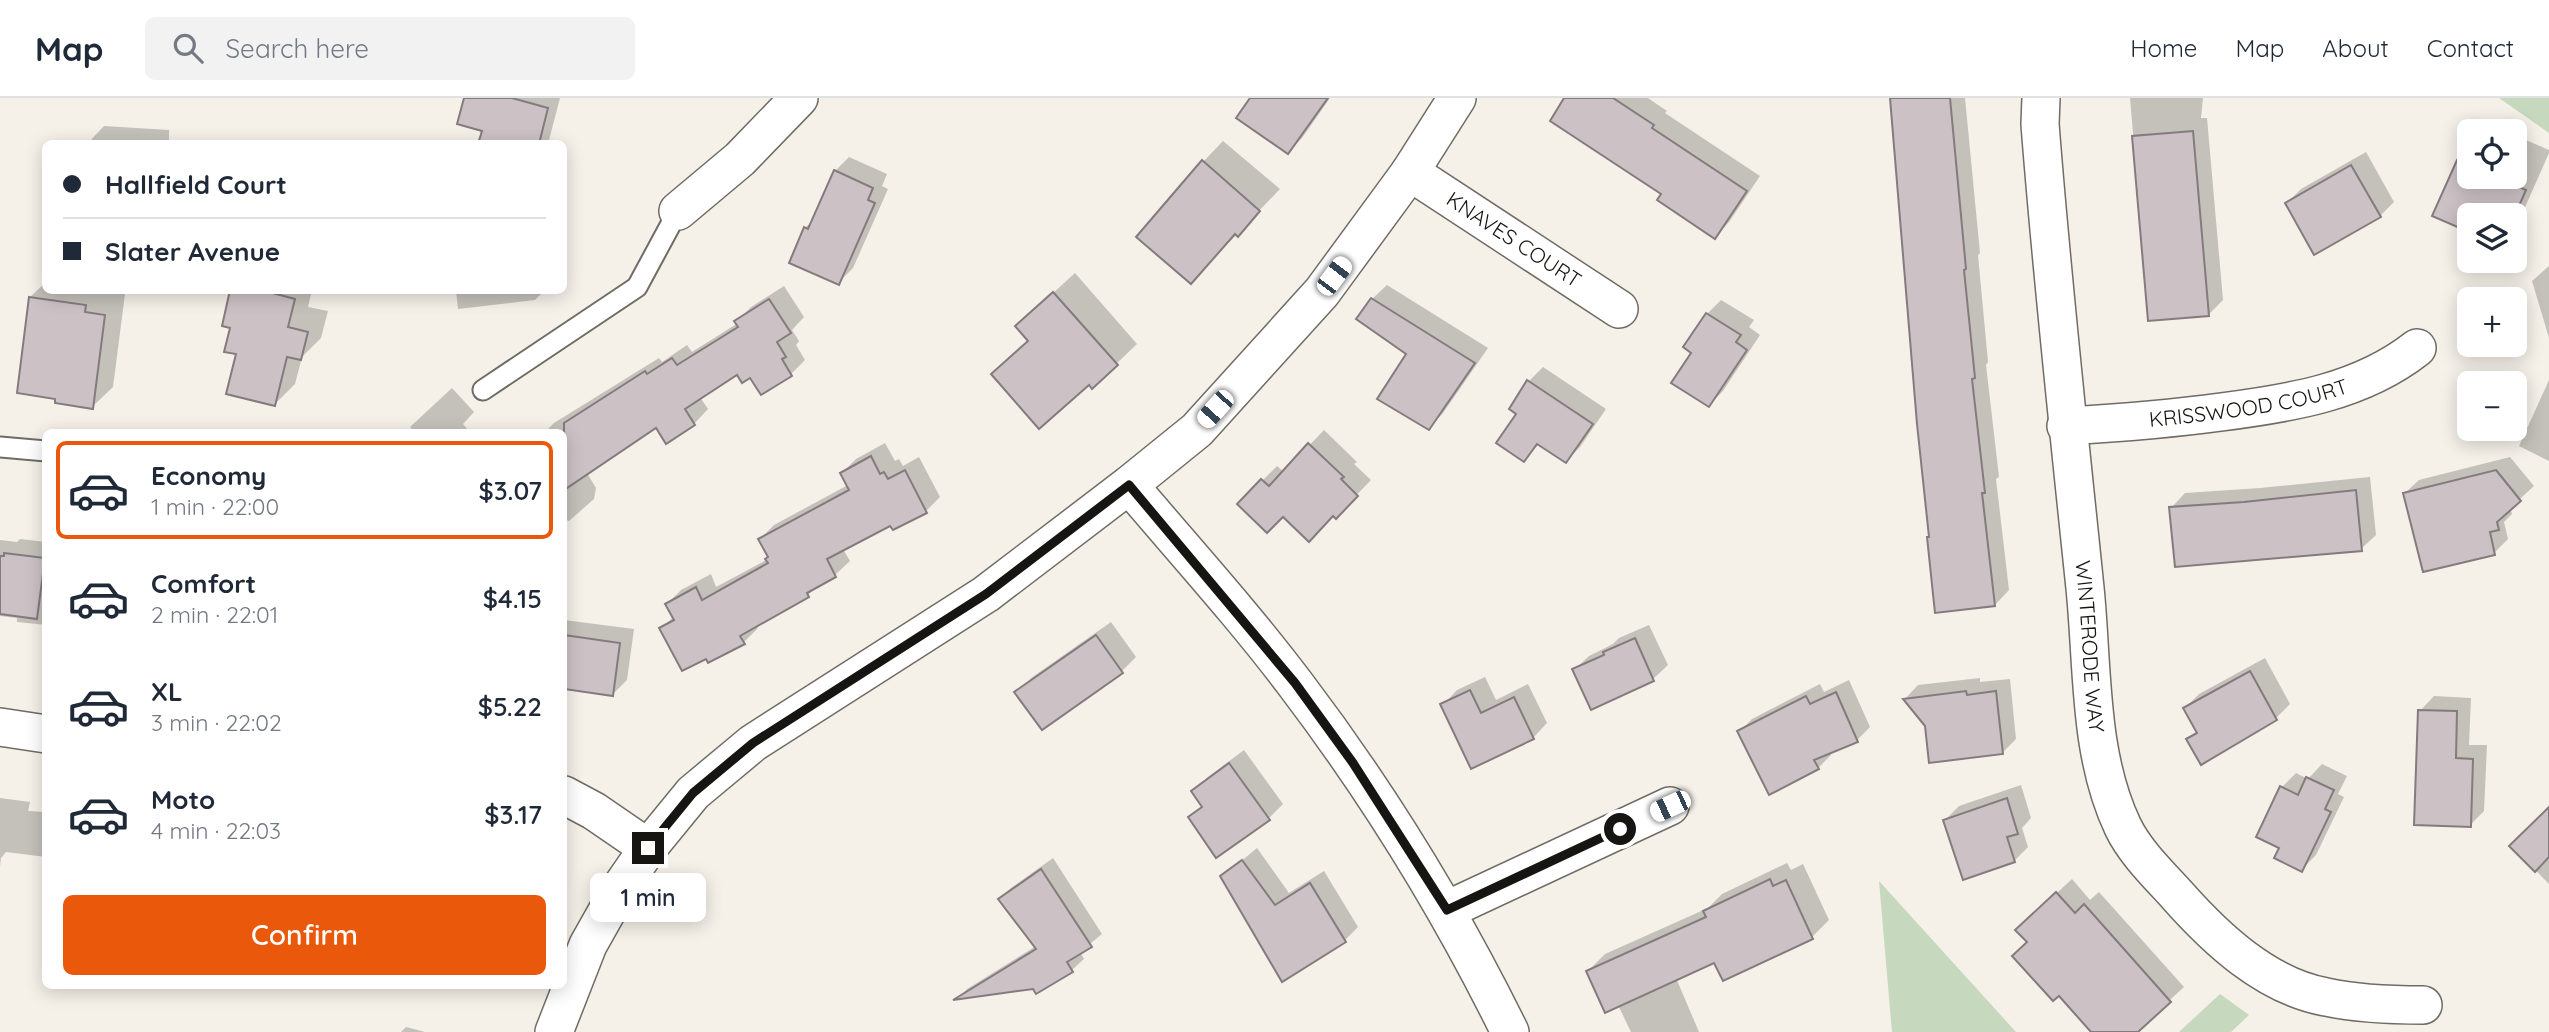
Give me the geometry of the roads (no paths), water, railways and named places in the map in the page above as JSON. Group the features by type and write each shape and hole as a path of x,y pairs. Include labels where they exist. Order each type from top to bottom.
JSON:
{"street":[{"path":"678,211 740,159 799,98"},
{"path":"554,1032 588,945 619,890 648,848 693,793 753,743 986,594 1197,430 1322,292 1410,172 1457,98"},
{"name":"WINTERODE WAY","path":"2041,98 2040,124 2066,426 2101,758 2112,800 2124,830 2153,868 2198,918 2252,965 2283,982 2323,997 2380,1005 2423,1005"},
{"name":"KNAVES COURT","path":"1410,172 1619,309"},
{"name":"KRISSWOOD COURT","path":"2066,426 2158,420 2308,399 2377,375 2395,366 2417,348"},
{"path":"1129,485 1295,683 1353,763 1447,910 1510,1032"},
{"path":"0,727 42,733"},
{"path":"567,797 594,811 648,848"},
{"path":"1447,910 1670,806"}],"lane":[{"path":"483,390 637,287 678,211"},
{"path":"0,447 42,451"}]}
